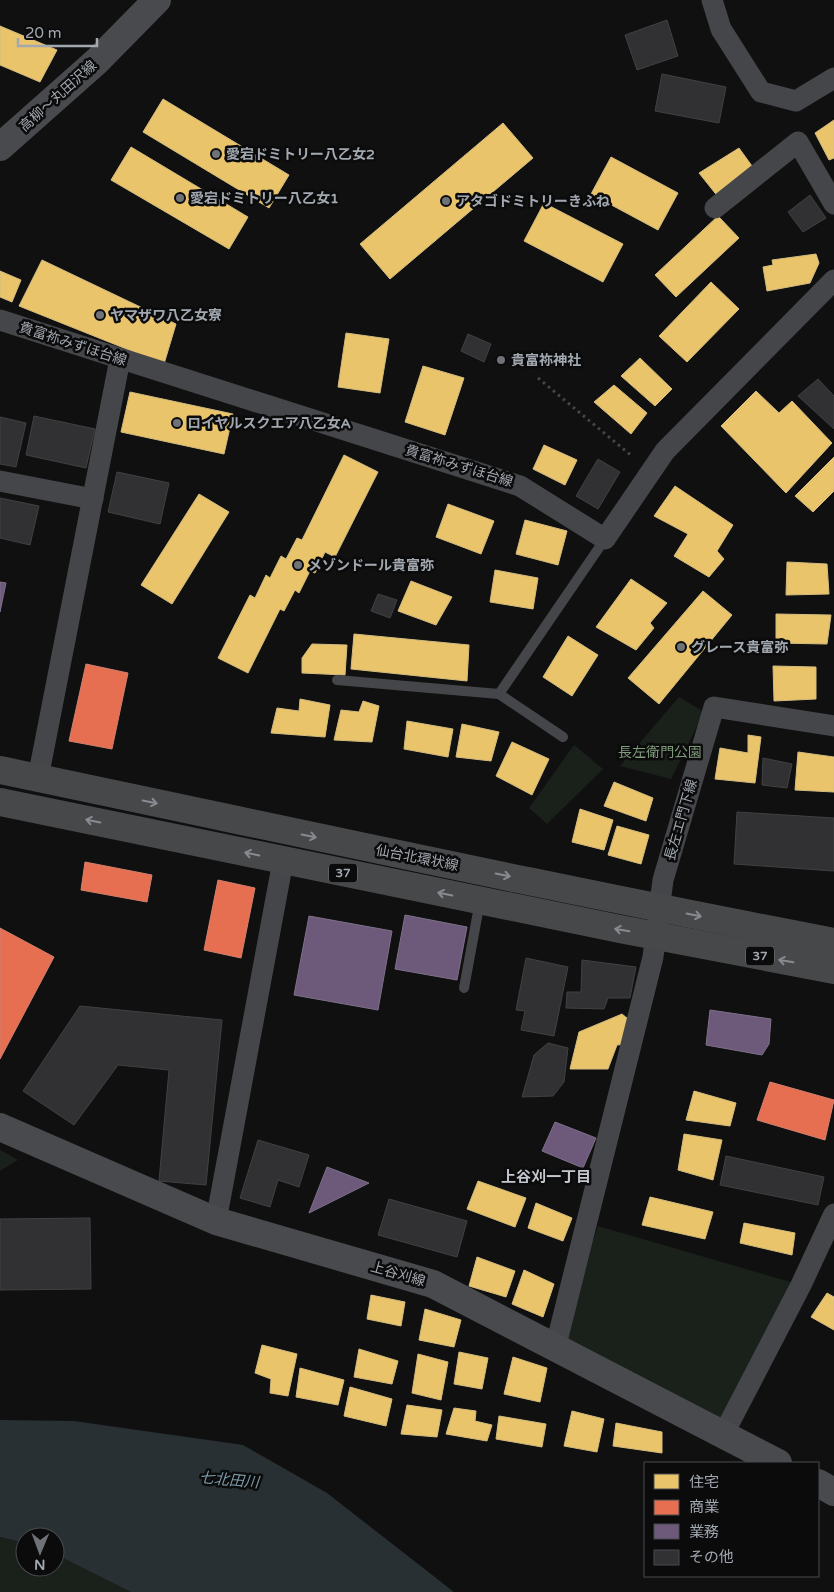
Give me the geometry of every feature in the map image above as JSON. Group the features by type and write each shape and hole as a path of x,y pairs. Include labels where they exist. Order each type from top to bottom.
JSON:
{"main road":[{"name":"仙台北環状線","path":"0,770 288,832 834,942"},
{"name":"仙台北環状線","path":"0,802 480,901 834,970"}],"street":[{"name":"高柳～丸田沢線","path":"0,147 97,61 157,0"},
{"path":"712,0 721,29 762,92 796,101 834,78"},
{"path":"715,208 798,142 834,204"},
{"path":"605,540 665,451 834,280"},
{"name":"貴富祢みずほ台線","path":"0,320 520,486 605,540"},
{"path":"38,778 120,359"},
{"path":"0,481 93,499"},
{"name":"長左エ門下線","path":"556,1349 653,957 654,935 663,880 714,707 834,726"},
{"path":"216,1221 283,860"},
{"name":"上谷刈線","path":"0,1126 216,1221 433,1284 776,1462"},
{"path":"722,1435 801,1285 834,1214"},
{"path":"819,1484 834,1492"}],"lane":[{"path":"499,694 605,540"},
{"path":"337,680 499,694 563,737"},
{"path":"464,988 480,901"}],"path":[{"path":"538,378 651,472"}],"green space":[{"name":"長左衛門公園","path":"679,697 704,712 671,779 620,766"},
{"path":"574,745 603,769 547,824 529,808"},
{"path":"0,1150 18,1160 0,1171"},
{"path":"598,1226 801,1285 723,1425 555,1349"},
{"path":"0,1537 15,1541 15,1577 65,1577 65,1559 131,1592 0,1592"}],"water":[{"name":"七北田川","path":"0,1420 74,1421 243,1445 327,1493 454,1592 131,1592 65,1559 65,1527 15,1527 15,1541 0,1537"}],"building: 住宅":[{"path":"0,26 57,50 40,82 0,65"},
{"name":"愛宕ドミトリー八乙女2","path":"163,99 289,175 269,208 143,132"},
{"path":"834,120 834,158 829,160 815,133"},
{"name":"アタゴドミトリーきふね","path":"503,123 533,158 390,279 360,244"},
{"name":"愛宕ドミトリー八乙女1","path":"131,147 248,217 229,249 111,180"},
{"path":"739,148 752,166 719,198 699,173"},
{"path":"611,157 678,193 658,230 591,194"},
{"path":"544,203 623,244 603,282 524,241"},
{"path":"718,216 739,238 676,297 655,275"},
{"path":"816,254 819,263 810,283 767,291 763,267 773,265 772,260"},
{"name":"ヤマザワ八乙女寮","path":"42,260 176,324 164,364 19,306"},
{"path":"0,271 21,280 12,302 0,297"},
{"path":"711,282 739,309 687,362 659,336"},
{"path":"346,333 389,339 380,393 338,387"},
{"path":"640,358 672,389 655,406 621,376"},
{"path":"423,366 464,378 445,435 405,422"},
{"path":"614,385 647,413 631,434 594,402"},
{"path":"756,391 779,413 792,401 832,443 786,493 721,426"},
{"name":"ロイヤルスクエア八乙女A","path":"130,392 233,414 224,454 121,432"},
{"path":"544,445 577,460 565,485 533,469"},
{"name":"メゾンドール貴富弥","path":"344,455 378,472 335,557 325,552 315,573 310,571 299,593 295,590 284,611 280,609 248,673 218,658 250,595 255,598 266,575 270,578 281,556 286,559 297,538 302,540"},
{"path":"834,457 834,491 813,512 795,496"},
{"path":"675,486 733,525 717,551 724,559 709,577 674,556 688,534 654,516"},
{"path":"199,494 229,512 172,604 141,585"},
{"path":"448,504 494,521 481,554 436,537"},
{"path":"525,520 567,531 558,565 516,554"},
{"path":"787,562 827,564 829,594 786,595"},
{"path":"495,570 538,578 533,609 490,602"},
{"path":"631,579 667,603 650,623 654,628 636,650 596,627"},
{"path":"411,581 452,597 436,625 398,611"},
{"name":"グレース貴富弥","path":"703,591 732,615 659,704 628,678"},
{"path":"776,614 831,615 827,644 776,643"},
{"path":"354,634 469,645 467,681 351,669"},
{"path":"568,636 598,655 572,696 543,677"},
{"path":"312,644 347,645 345,675 302,673 302,658"},
{"path":"773,666 816,667 816,699 774,701"},
{"path":"300,699 330,705 325,737 271,733 277,708 299,711"},
{"path":"363,701 379,706 372,742 334,740 341,710 359,712"},
{"path":"407,721 453,729 448,757 404,749"},
{"path":"462,724 499,732 491,761 456,757"},
{"path":"748,735 761,737 755,783 715,779 720,748 748,753"},
{"path":"512,742 549,759 532,795 496,776"},
{"path":"798,752 834,757 834,792 795,790"},
{"path":"614,782 653,798 646,821 604,806"},
{"path":"580,809 613,820 604,850 572,842"},
{"path":"617,826 649,835 641,864 608,855"},
{"path":"622,1014 633,1023 629,1044 617,1045 608,1069 570,1069 579,1032"},
{"path":"694,1091 736,1103 730,1126 686,1120"},
{"path":"684,1134 722,1140 713,1180 678,1170"},
{"path":"478,1181 526,1198 515,1227 467,1209"},
{"path":"650,1197 713,1212 705,1239 642,1225"},
{"path":"536,1203 572,1218 563,1241 528,1228"},
{"path":"744,1223 795,1233 792,1255 740,1243"},
{"path":"477,1257 515,1271 506,1297 469,1286"},
{"path":"524,1270 554,1284 543,1317 512,1304"},
{"path":"827,1293 834,1297 834,1330 811,1317"},
{"path":"371,1295 405,1302 401,1326 367,1319"},
{"path":"425,1309 461,1320 454,1347 419,1340"},
{"path":"262,1345 297,1354 288,1396 270,1393 271,1379 255,1373"},
{"path":"359,1349 398,1361 392,1384 354,1377"},
{"path":"459,1352 488,1358 482,1389 454,1384"},
{"path":"418,1354 448,1362 441,1400 412,1393"},
{"path":"513,1357 547,1368 540,1402 504,1394"},
{"path":"300,1368 344,1380 338,1405 296,1397"},
{"path":"350,1387 392,1399 386,1426 344,1416"},
{"path":"407,1405 442,1410 437,1437 401,1434"},
{"path":"454,1408 476,1411 475,1421 492,1425 487,1441 446,1434"},
{"path":"572,1411 604,1419 597,1452 564,1446"},
{"path":"499,1416 546,1424 542,1447 496,1439"},
{"path":"616,1423 662,1432 662,1453 613,1446"}],"building: 商業":[{"path":"86,664 128,673 112,749 69,741"},
{"path":"85,862 152,875 147,902 81,890"},
{"path":"218,880 255,888 241,958 204,950"},
{"path":"0,928 54,957 0,1059"},
{"path":"770,1082 834,1100 825,1140 757,1120"}],"building: 業務":[{"path":"0,582 6,583 0,612"},
{"path":"405,915 467,927 457,980 395,969"},
{"path":"309,916 392,931 378,1010 294,995"},
{"path":"710,1010 771,1019 769,1044 762,1055 706,1045"},
{"path":"555,1122 596,1138 583,1168 542,1151"},
{"path":"327,1167 369,1183 309,1213"}],"building: その他":[{"path":"667,20 678,56 637,70 625,35"},
{"path":"662,74 726,87 719,123 655,111"},
{"path":"810,195 826,218 803,232 788,212"},
{"path":"468,334 491,344 484,362 461,351"},
{"path":"818,379 834,396 834,429 798,396"},
{"path":"34,416 95,429 86,468 26,455"},
{"path":"0,417 26,423 16,467 0,464"},
{"path":"598,459 620,472 598,509 576,496"},
{"path":"117,472 169,483 160,524 108,512"},
{"path":"0,498 39,506 30,545 0,538"},
{"path":"378,594 397,600 390,618 371,611"},
{"path":"763,758 792,764 787,788 762,785"},
{"path":"737,812 834,818 834,871 734,864"},
{"path":"526,958 568,967 554,1036 521,1030 525,1011 516,1010"},
{"path":"582,960 636,967 630,998 608,998 604,1009 566,1008 567,992 581,992"},
{"path":"80,1006 222,1020 206,1185 159,1181 169,1070 118,1065 74,1125 23,1091"},
{"path":"548,1043 568,1048 564,1082 553,1096 522,1097 534,1055"},
{"path":"258,1140 309,1155 299,1187 278,1180 270,1207 240,1198"},
{"path":"726,1156 824,1177 818,1205 720,1185"},
{"path":"389,1199 467,1221 457,1257 378,1235"},
{"path":"90,1218 91,1289 0,1290 0,1219"}],"place":[{"name":"愛宕ドミトリー八乙女2","path":"216,154"},
{"name":"愛宕ドミトリー八乙女1","path":"180,198"},
{"name":"アタゴドミトリーきふね","path":"446,201"},
{"name":"ヤマザワ八乙女寮","path":"100,315"},
{"name":"貴富祢神社","path":"501,360"},
{"name":"ロイヤルスクエア八乙女A","path":"177,423"},
{"name":"メゾンドール貴富弥","path":"298,565"},
{"name":"グレース貴富弥","path":"681,647"}],"district":[{"name":"上谷刈一丁目","path":"546,1177"}]}
